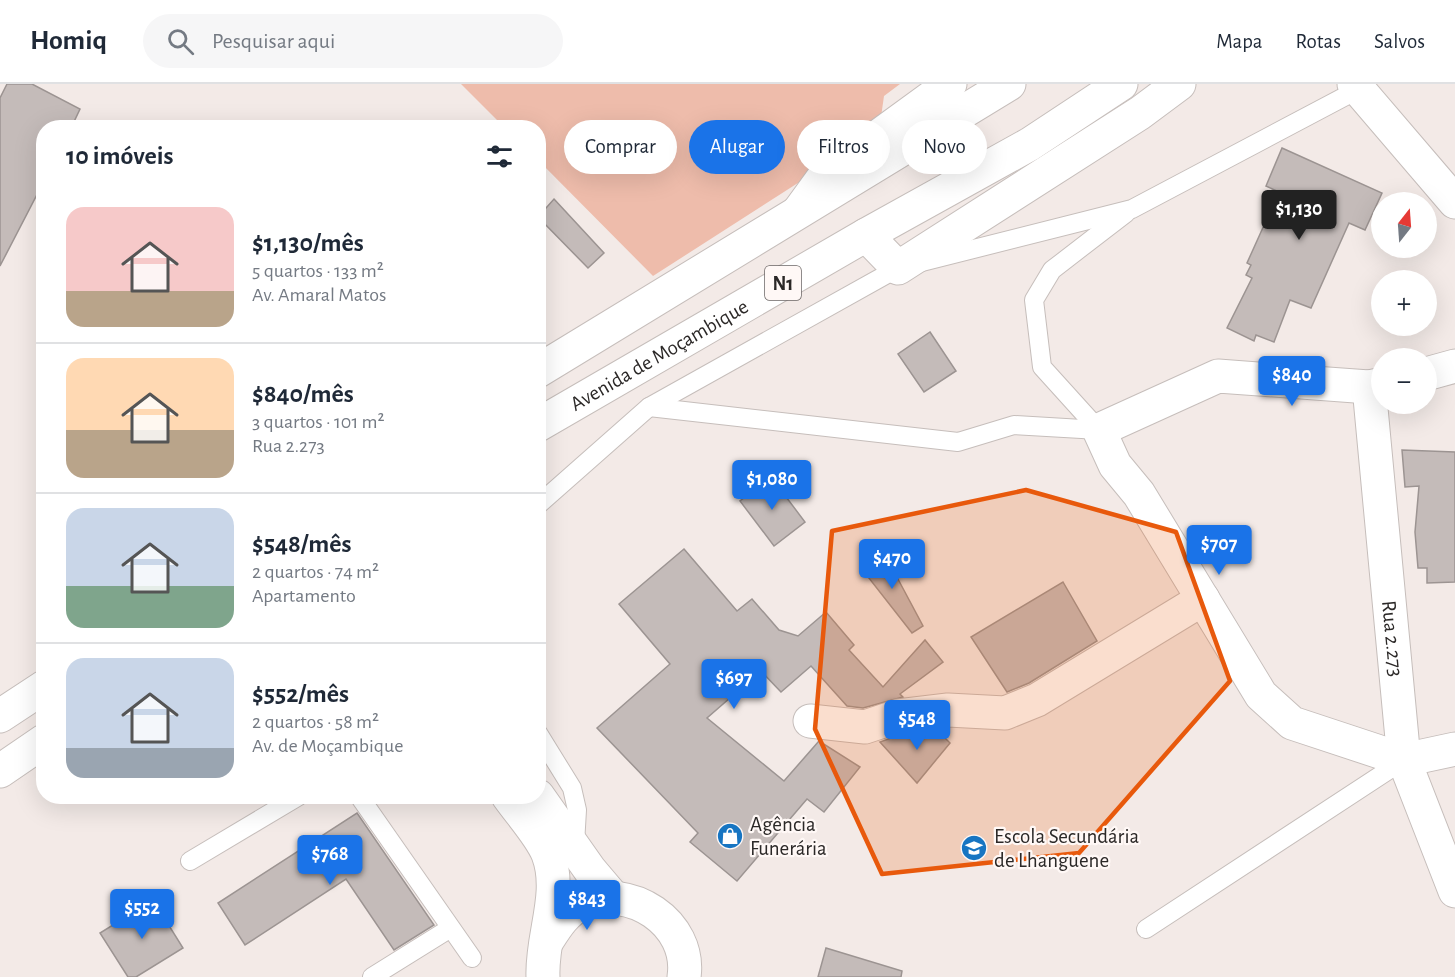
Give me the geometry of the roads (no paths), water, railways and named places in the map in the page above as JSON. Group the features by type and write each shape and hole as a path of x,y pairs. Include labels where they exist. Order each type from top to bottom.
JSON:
{"main road":[{"path":"800,211 823,178 832,170 950,84"},
{"name":"N1","path":"546,366 1009,84"},
{"name":"Avenida de Moçambique","path":"546,420 866,235 1030,144 1121,84"},
{"path":"866,235 898,268 1140,112 1179,84"},
{"path":"1357,87 1455,202"},
{"path":"1437,371 1455,366"},
{"path":"1371,386 1218,376 1099,430 1115,465 1139,494 1261,695 1292,723 1404,760 1455,749"},
{"name":"Rua 2.273","path":"1377,414 1404,760 1455,891"},
{"path":"810,720 865,727 898,716 948,710 1005,713 1037,699 1203,598"},
{"path":"0,716 36,692"},
{"path":"0,771 36,746"},
{"path":"514,804 548,853 554,889 542,962 543,977"},
{"path":"544,804 590,870 612,896"},
{"path":"547,941 561,919 580,905 612,896 642,904 673,928 685,965 684,977"}],"lane":[{"path":"1099,430 1042,367 1034,300 1052,270 1132,209 1357,87"},
{"path":"546,498 649,407 898,268 1132,209"},
{"path":"649,407 958,442 1014,425 1099,430"},
{"path":"546,746 572,788 577,810 575,846"},
{"path":"1146,929 1404,760"},
{"path":"190,861 286,804"},
{"path":"364,804 449,929 472,958"},
{"path":"372,977 449,929"}],"place":[{"name":"Agência Funerária","path":"730,836"},
{"name":"Escola Secundária de Lhanguene","path":"974,848"}]}
